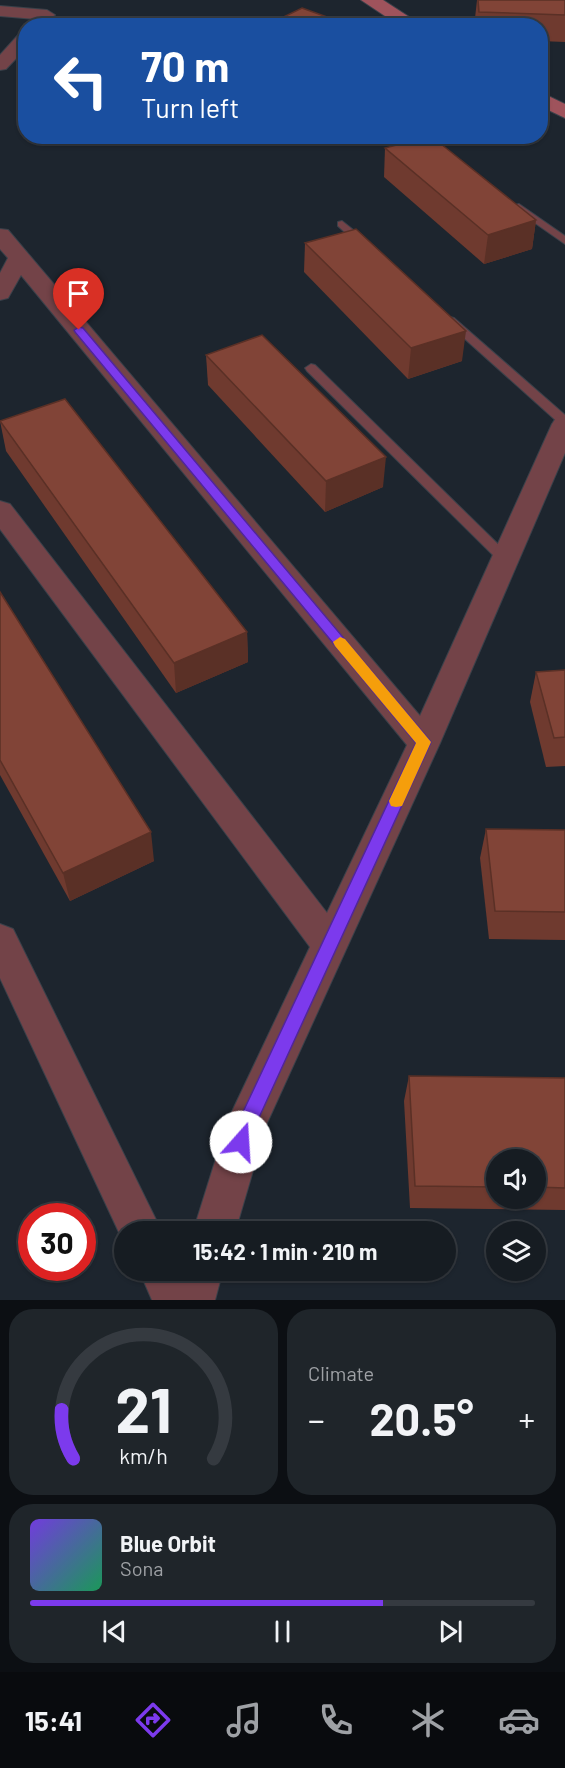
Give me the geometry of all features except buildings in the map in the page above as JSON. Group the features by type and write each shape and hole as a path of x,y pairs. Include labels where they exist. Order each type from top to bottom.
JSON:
{"main road":[{"path":"370,0 400,18"},
{"path":"548,102 565,112"}],"street":[{"path":"44,18 60,0"},
{"path":"0,11 33,18"},
{"path":"0,65 18,46"},
{"path":"0,235 424,742"},
{"path":"0,293 19,258"},
{"path":"217,1221 248,1120 424,742 565,423"},
{"path":"0,510 330,945"},
{"path":"0,940 136,1221"},
{"path":"165,1281 174,1300"},
{"path":"193,1300 199,1281"}],"lane":[{"path":"509,200 565,240"},
{"path":"342,224 368,248"},
{"path":"440,311 565,423"},
{"path":"311,368 505,559"}],"slow traffic":[{"path":"340,642 424,742 396,801"}],"route":[{"path":"79,330 424,742 248,1120 241,1142"}]}
